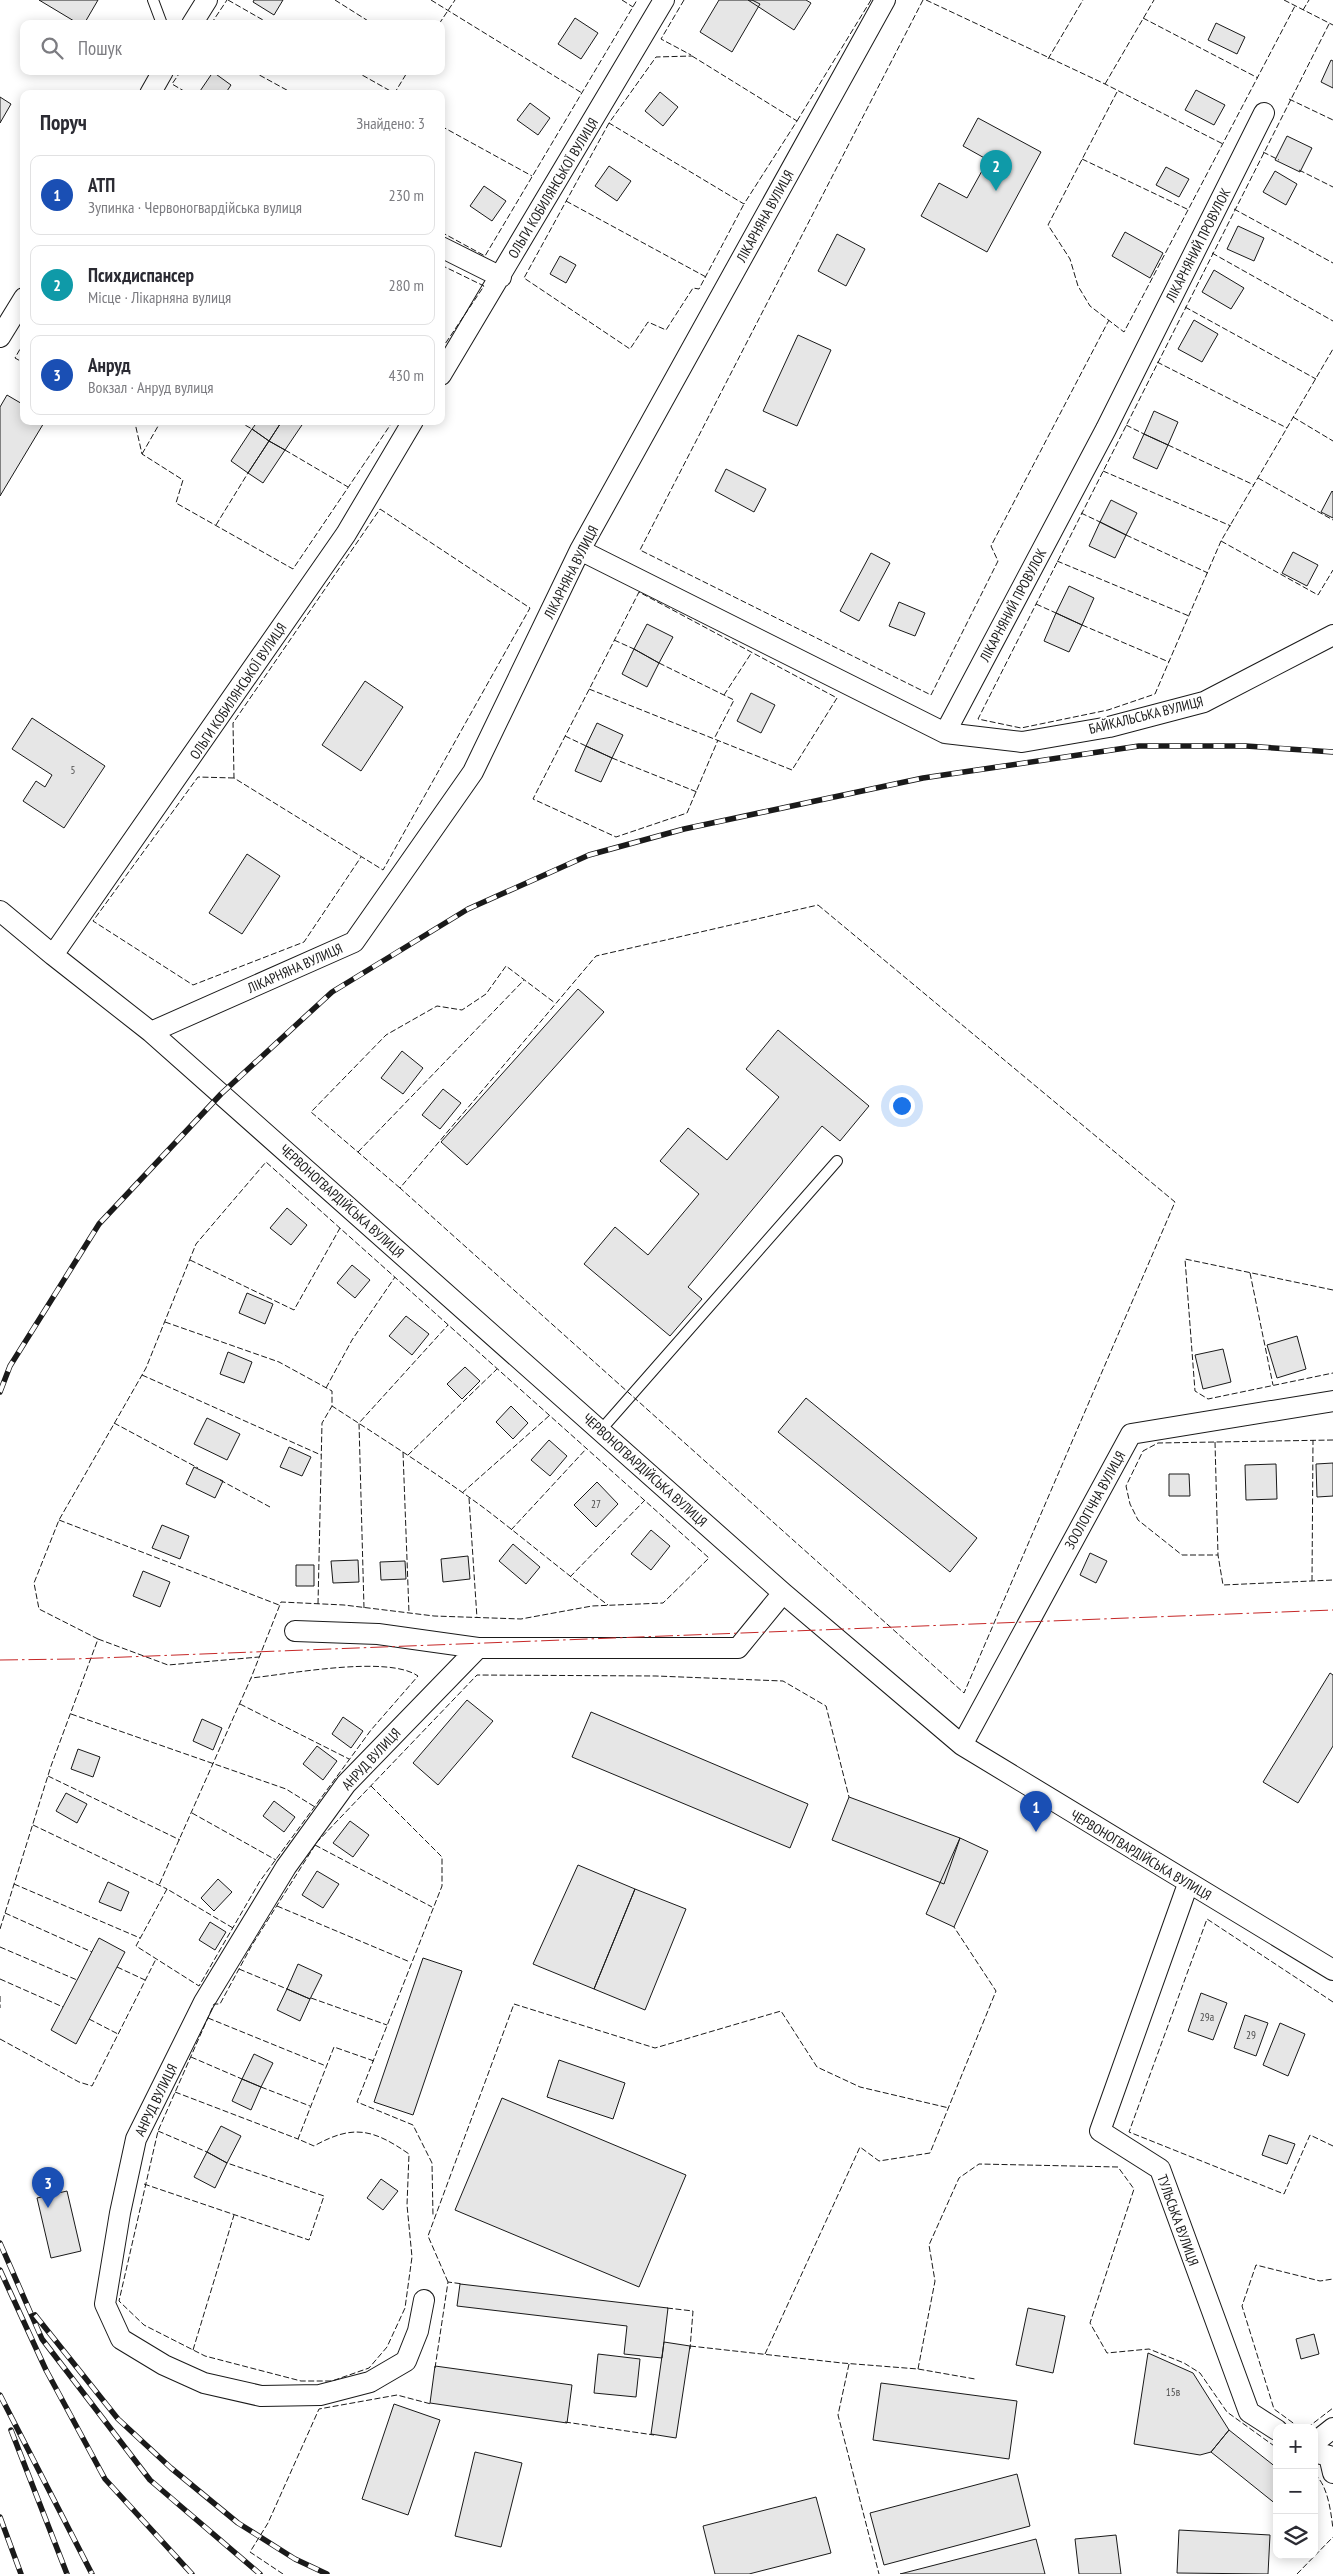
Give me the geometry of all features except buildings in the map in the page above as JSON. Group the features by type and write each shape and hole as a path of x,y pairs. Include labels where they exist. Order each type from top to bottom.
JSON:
{"street":[{"path":"194,20 207,0"},
{"name":"ОЛЬГИ КОБИЛЯНСЬКОЇ ВУЛИЦЯ","path":"445,368 664,0"},
{"name":"ЛІКАРНЯНА ВУЛИЦЯ","path":"152,1032 354,942 473,772 580,550 885,0"},
{"path":"152,90 161,75"},
{"name":"ЛІКАРНЯНИЙ ПРОВУЛОК","path":"945,733 1106,429 1264,113"},
{"path":"445,248 501,277"},
{"path":"0,337 20,304"},
{"name":"ОЛЬГИ КОБИЛЯНСЬКОЇ ВУЛИЦЯ","path":"53,955 334,550 412,425"},
{"path":"580,550 945,733"},
{"name":"БАЙКАЛЬСЬКА ВУЛИЦЯ","path":"945,733 1022,742 1109,727 1204,702 1333,634"},
{"name":"ЧЕРВОНОГВАРДІЙСЬКА ВУЛИЦЯ","path":"0,911 152,1032 783,1593 962,1745 1188,1884 1333,1970"},
{"name":"ЗООЛОГІЧНА ВУЛИЦЯ","path":"962,1745 1131,1434 1333,1402"},
{"path":"295,1632 378,1634 478,1648 738,1648 783,1593"},
{"name":"АНРУД ВУЛИЦЯ","path":"424,2300 418,2331 406,2360 370,2382 320,2395 261,2396 204,2383 164,2365 120,2338 105,2304 120,2212 136,2139 204,2002 286,1867 346,1784 478,1648"},
{"name":"ТУЛЬСЬКА ВУЛИЦЯ","path":"1188,1884 1100,2131 1160,2169 1249,2412 1273,2427"},
{"path":"1318,2440 1333,2428"},
{"path":"1318,2453 1329,2456 1333,2473"}],"lane":[{"path":"153,0 160,20"},
{"path":"600,1431 837,1161"}],"railway":[{"path":"0,1392 10,1366 99,1224 221,1094 332,992 468,909 589,855 684,829 923,778 1139,746 1246,746 1333,752"},
{"path":"0,2243 42,2339 150,2480 260,2574"},
{"path":"0,2270 46,2370 105,2479 192,2574"},
{"path":"35,2315 118,2419 171,2468 238,2523 295,2559 327,2574"},
{"path":"0,2395 92,2574"},
{"path":"11,2430 67,2574"},
{"path":"0,2517 21,2574"}],"fence":[{"path":"214,20 227,0"},
{"path":"228,0 263,20"},
{"path":"335,0 367,20"},
{"path":"431,0 582,93"},
{"path":"442,20 455,0"},
{"path":"622,0 633,7"},
{"path":"445,234 485,256 637,0"},
{"path":"684,0 661,39 691,55"},
{"path":"797,121 871,0"},
{"path":"923,0 640,550 931,695 998,561 991,546 1109,320"},
{"path":"926,0 1105,84 1223,144"},
{"path":"1048,59 1083,0"},
{"path":"1105,84 1154,0"},
{"path":"1284,0 1333,25"},
{"path":"1303,10 1309,0"},
{"path":"1117,92 1048,225 1070,259 1078,286 1090,306 1124,332 1295,6"},
{"path":"1143,18 1258,78"},
{"path":"1329,24 978,719 1021,728 1108,710 1155,694 1221,541 1333,349"},
{"path":"692,56 797,121 744,204 609,123 656,57 692,56"},
{"path":"178,75 172,84 182,90"},
{"path":"259,75 287,90"},
{"path":"362,75 389,90"},
{"path":"396,90 406,75"},
{"path":"1289,99 1333,120"},
{"path":"609,123 524,278 630,349 648,322 666,330 693,288 699,289 744,204"},
{"path":"445,128 532,176"},
{"path":"1263,152 1279,160"},
{"path":"1082,159 1189,210"},
{"path":"1299,170 1333,187"},
{"path":"566,201 706,277"},
{"path":"1234,209 1333,263"},
{"path":"1212,253 1333,321"},
{"path":"445,267 484,286 445,344"},
{"path":"1185,307 1316,379"},
{"path":"20,349 15,358 20,361"},
{"path":"1157,362 1287,428"},
{"path":"1293,417 1333,441"},
{"path":"135,425 142,454 183,480 176,503 293,569 390,425"},
{"path":"142,454 159,425"},
{"path":"245,425 252,429"},
{"path":"1126,425 1144,434"},
{"path":"1168,445 1254,485"},
{"path":"285,450 348,487"},
{"path":"1103,471 1231,526"},
{"path":"216,525 248,473"},
{"path":"1258,478 1333,520"},
{"path":"380,509 530,608 383,870 234,778 233,723 380,509"},
{"path":"1081,513 1100,522"},
{"path":"1126,535 1208,573"},
{"path":"1221,541 1318,595 1333,570"},
{"path":"1057,561 1189,616"},
{"path":"589,689 792,770 837,698 639,592 613,644 599,670 586,696 559,747 533,799 616,837 687,813 718,740"},
{"path":"1036,604 1056,613"},
{"path":"1082,625 1169,662"},
{"path":"614,640 634,649"},
{"path":"724,695 752,652"},
{"path":"659,663 734,700 714,739"},
{"path":"565,736 586,746"},
{"path":"612,758 697,792"},
{"path":"234,778 198,777 93,921 193,985 304,942 361,857"},
{"path":"818,905 1175,1202 964,1693 400,1188 596,956 818,905"},
{"path":"400,1188 311,1112 386,1035 437,1006 462,1010 486,994 506,966 555,1003"},
{"path":"358,1152 524,980"},
{"path":"0,1929 51,1766 98,1639 39,1609 34,1583 59,1520 146,1368 196,1244 266,1162 709,1558 663,1603 592,1606 521,1619 434,1616 344,1605 281,1602 251,1678 159,1885"},
{"path":"190,1260 294,1310 340,1228"},
{"path":"1333,1290 1185,1259 1195,1391 1208,1399 1333,1373"},
{"path":"1250,1273 1273,1385"},
{"path":"326,1388 352,1340 395,1277"},
{"path":"165,1322 279,1362 332,1391 332,1406 409,1456 500,1520 608,1605"},
{"path":"364,1608 359,1423 448,1325"},
{"path":"408,1455 497,1369"},
{"path":"142,1375 321,1455"},
{"path":"318,1604 322,1423 332,1406"},
{"path":"462,1493 550,1415"},
{"path":"114,1423 198,1468"},
{"path":"1312,1581 1313,1440"},
{"path":"1333,1440 1158,1443 1143,1451 1126,1486 1130,1504 1138,1520 1182,1555 1218,1555 1223,1585 1333,1580"},
{"path":"1215,1442 1218,1555"},
{"path":"511,1530 587,1448"},
{"path":"403,1452 409,1613"},
{"path":"220,1480 270,1507"},
{"path":"469,1498 477,1618"},
{"path":"570,1577 645,1500"},
{"path":"59,1520 279,1605"},
{"path":"98,1639 168,1665 259,1657"},
{"path":"233,1928 167,1889 136,1946 199,1986 260,1881 371,1730 418,1676 404,1670 362,1666 251,1678"},
{"path":"374,2061 334,2047 298,2139 314,2146 340,2134 363,2132 384,2139 409,2154 407,2205 412,2257 405,2308 387,2347 369,2368 332,2381 301,2381 205,2356 144,2325 119,2301 158,2131 214,2004 220,2004 252,1945 317,1842 477,1675 656,1676 783,1681 826,1706 849,1797"},
{"path":"240,1704 349,1759"},
{"path":"71,1714 286,1789 315,1807"},
{"path":"48,1776 180,1840"},
{"path":"371,1786 442,1857 442,1886 357,2102 413,2125 432,2163 433,2216"},
{"path":"192,1813 276,1860"},
{"path":"33,1825 167,1889"},
{"path":"315,1845 432,1907"},
{"path":"14,1884 140,1938"},
{"path":"277,1906 410,1962"},
{"path":"5,1913 92,1952"},
{"path":"1333,2002 1207,1919 1129,2132 1284,2194 1310,2135 1333,2146"},
{"path":"765,2354 860,2147 879,2161 930,2153 996,1991 954,1927"},
{"path":"0,1947 77,1980"},
{"path":"0,2039 79,2082 92,2086 156,1959"},
{"path":"117,1967 145,1980"},
{"path":"239,1969 287,1989"},
{"path":"0,1979 63,2007"},
{"path":"0,1996 0,2008"},
{"path":"311,1998 387,2025"},
{"path":"448,2282 428,2236 514,2004 655,2048 781,2011 817,2067 860,2087 949,2108"},
{"path":"208,2018 326,2066"},
{"path":"89,2019 118,2034"},
{"path":"191,2057 242,2079"},
{"path":"261,2087 310,2106"},
{"path":"175,2092 298,2139"},
{"path":"158,2131 207,2152"},
{"path":"144,2184 309,2240 324,2196 227,2163"},
{"path":"918,2369 935,2281 929,2245 959,2178 979,2164 1118,2167 1134,2189 1090,2323 1107,2353 1149,2349 1184,2363 1200,2373 1227,2412 1273,2445"},
{"path":"193,2350 234,2215"},
{"path":"1295,2424 1274,2409 1242,2306 1256,2265 1320,2281 1333,2279"},
{"path":"435,2368 448,2282 463,2284"},
{"path":"667,2308 693,2311 690,2349"},
{"path":"690,2346 842,2363 918,2369 975,2379"},
{"path":"849,2364 838,2415 879,2574"},
{"path":"283,2574 250,2552 268,2523 319,2409 397,2395 431,2404"},
{"path":"1312,2424 1333,2408"},
{"path":"565,2422 654,2435"},
{"path":"1318,2478 1326,2492 1333,2529"},
{"path":"1297,2574 1333,2537"}],"power":[{"path":"0,1660 74,1659 1333,1610"}],"place":[{"name":"Психдиспансер","path":"996,191"},
{"name":"АТП","path":"1036,1832"},
{"name":"Анруд","path":"48,2208"}]}
